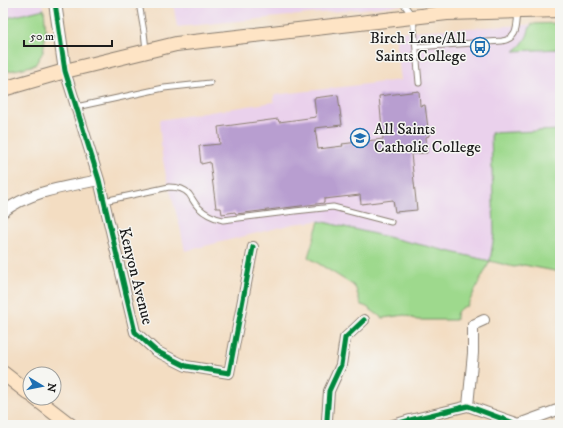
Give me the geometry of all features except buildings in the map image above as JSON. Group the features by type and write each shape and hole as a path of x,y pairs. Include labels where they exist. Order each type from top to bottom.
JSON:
{"main road":[{"path":"3,89 65,71 176,44 413,17 447,10 560,10"},
{"path":"3,373 22,388"},
{"path":"46,406 70,425"}],"street":[{"path":"56,3 65,71"},
{"name":"Kenyon Avenue","path":"65,71 99,180 135,332 156,351 186,366 229,373 253,247"},
{"path":"3,212 34,195 99,180"},
{"path":"328,425 329,391 341,365 345,338 364,320"},
{"path":"468,406 473,353 473,325 484,320"},
{"path":"393,425 411,422 468,406 519,425 560,408"}],"lane":[{"path":"139,3 146,51"},
{"path":"403,3 413,17 419,83"},
{"path":"416,47 502,41 510,39 515,34 518,11"},
{"path":"76,107 164,88 210,83"},
{"path":"104,201 162,188 175,187 183,189 189,193 198,207 215,219 223,220 332,207 390,222"}],"shaded area":[{"path":"3,3 43,3 44,9 3,19"},
{"path":"173,3 422,3 177,27"},
{"name":"All Saints Catholic College","path":"560,23 560,272 524,264 514,267 319,221 293,224 185,251 166,176 162,155 159,120 274,102 274,95 401,80 395,32"}],"green space":[{"path":"44,9 46,32 43,52 35,65 3,72 3,19"},
{"path":"560,23 560,49 514,51 525,40 532,24"},
{"path":"560,130 560,272 524,265 514,267 490,261 494,235 491,133"},
{"path":"319,221 490,261 467,306 462,307 457,312 456,320 417,320 405,315 383,318 361,305 356,289 353,285 308,257"}],"cycle path":[{"path":"55,3 65,71 99,180 135,332 156,351 186,366 229,373 253,247"},
{"path":"328,425 329,391 341,365 345,338 364,320"},
{"path":"393,425 468,406 519,425"}],"place":[{"name":"Birch Lane/All Saints College","path":"480,47"},
{"name":"All Saints Catholic College","path":"360,138"}]}
